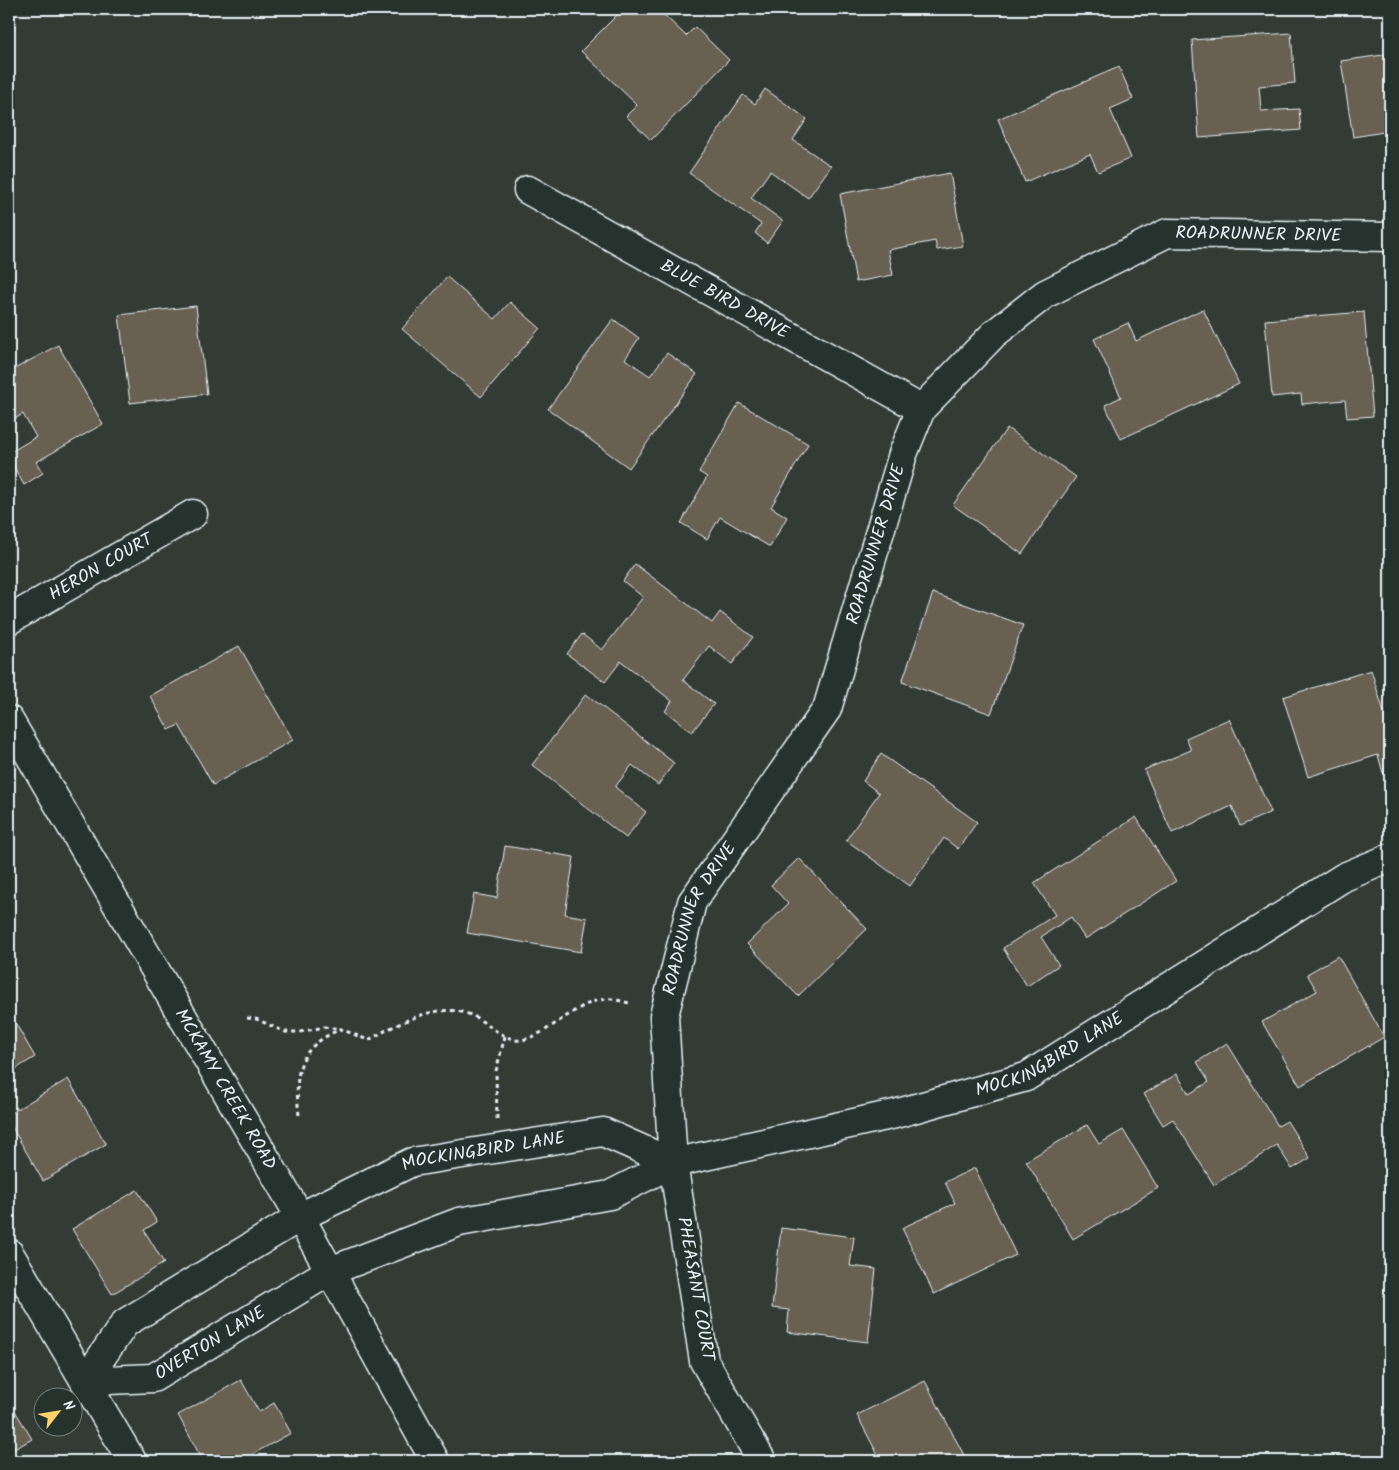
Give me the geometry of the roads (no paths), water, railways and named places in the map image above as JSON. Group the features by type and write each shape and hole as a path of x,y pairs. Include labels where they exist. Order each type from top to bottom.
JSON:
{"street":[{"name":"BLUE BIRD DRIVE","path":"528,190 921,408"},
{"name":"ROADRUNNER DRIVE","path":"673,1163 664,1016 692,902 827,710 903,454 921,408 994,334 1045,294 1167,233 1390,237"},
{"name":"HERON COURT","path":"9,620 193,514"},
{"name":"MCKAMY CREEK ROAD","path":"9,720 300,1217 435,1461"},
{"name":"MOCKINGBIRD LANE","path":"330,1271 459,1222 610,1195 673,1163 895,1114 1026,1076 1344,877 1390,858"},
{"name":"MOCKINGBIRD LANE","path":"300,1217 412,1162 603,1132 673,1163"},
{"name":"PHEASANT COURT","path":"673,1163 704,1361 762,1461"},
{"path":"85,1382 125,1323 300,1217"},
{"path":"9,1253 132,1461"},
{"name":"OVERTON LANE","path":"85,1382 153,1378 330,1271"}]}
